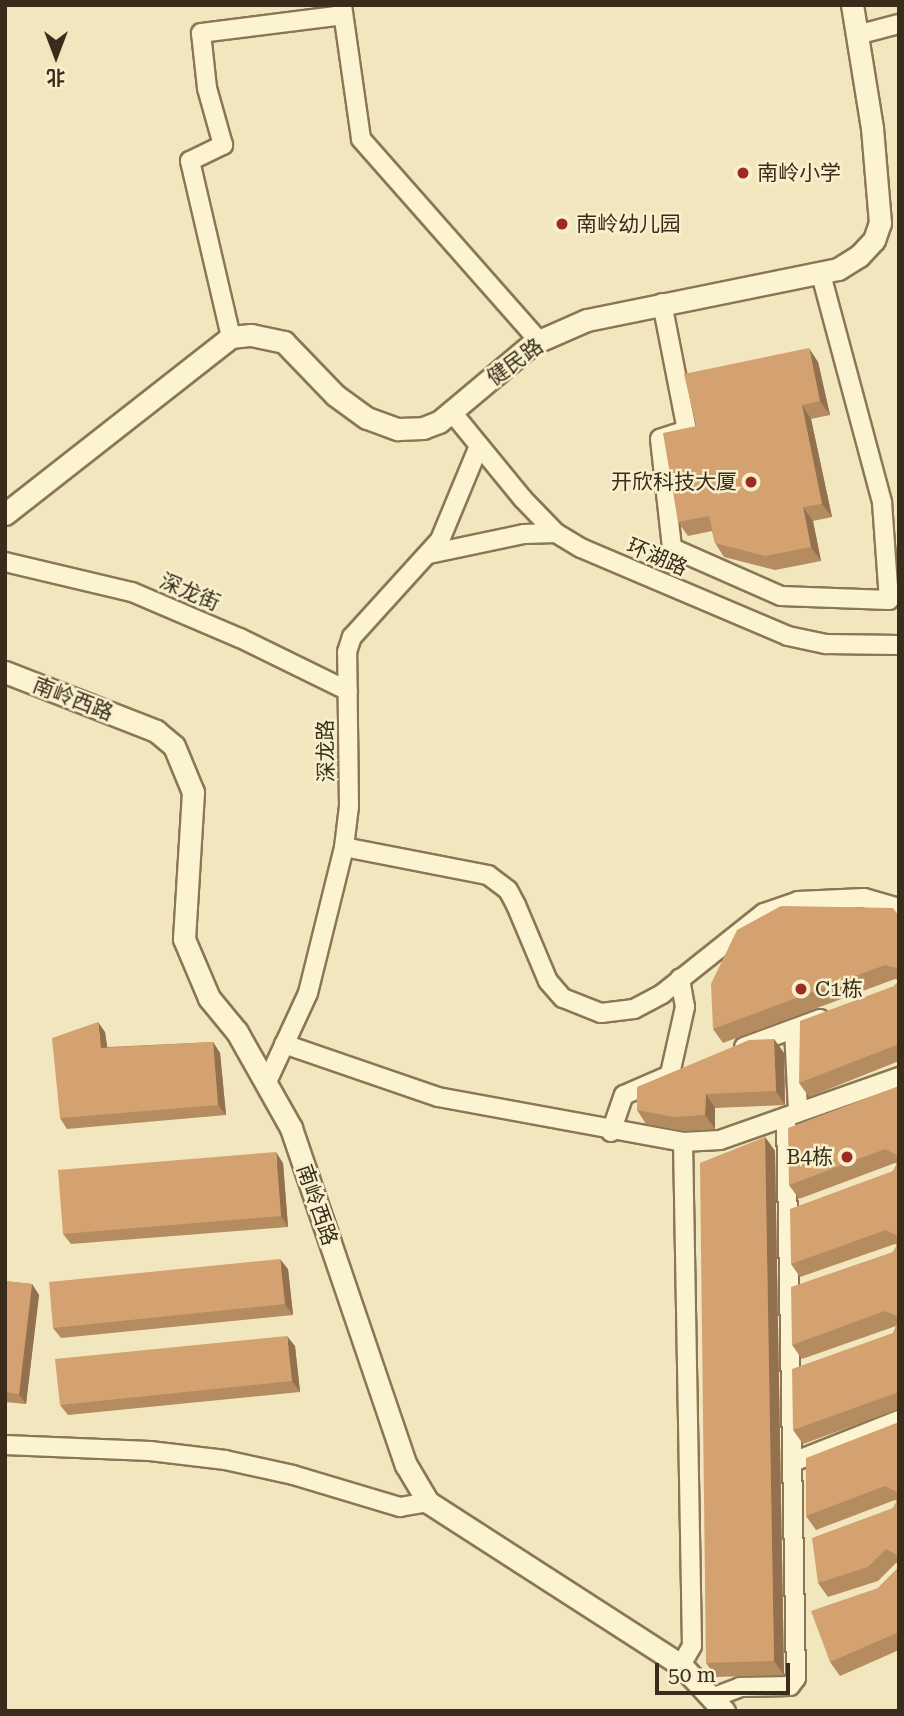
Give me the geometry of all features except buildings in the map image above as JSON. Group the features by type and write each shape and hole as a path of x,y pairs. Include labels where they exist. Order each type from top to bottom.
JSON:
{"street":[{"name":"健民路","path":"231,337 251,335 284,342 335,395 367,418 398,429 423,428 451,411 539,341 587,320 662,303 821,275 859,256 874,240 880,223 872,128 852,5"},
{"path":"5,514 231,337 190,161 223,145 207,88 201,33 342,10 361,139 539,341"},
{"path":"857,36 899,23"},
{"path":"662,303 687,430 660,439 673,548 781,596 889,600 882,502 821,275"},
{"name":"环湖路","path":"451,411 556,533 581,548 788,636 826,645 899,645"},
{"name":"深龙路","path":"266,1084 308,993 344,847 349,806 348,691 352,637 440,540 480,446"},
{"path":"429,554 524,534 556,533"},
{"name":"深龙街","path":"5,562 132,592 240,638 348,691"},
{"name":"南岭西路","path":"5,672 156,731 174,746 193,792 184,939 209,998 237,1032 291,1128 406,1465 428,1502 681,1665 718,1704"},
{"path":"344,847 488,874 508,890 548,981 563,998 601,1013 634,1009 680,978 764,914 798,901 864,898 899,908"},
{"path":"670,1074 685,1007 680,978"},
{"path":"732,1052 833,1014"},
{"path":"718,1704 740,1688 790,1686 796,1678 803,1617 802,1548 793,1462 788,1215 794,1029"},
{"path":"284,1044 438,1097 611,1132 683,1142 720,1140 899,1077"},
{"path":"611,1132 624,1095 695,1065"},
{"path":"681,1665 692,1646 683,1142"},
{"path":"788,1215 813,1206"},
{"path":"790,1293 814,1284"},
{"path":"791,1375 815,1366"},
{"path":"793,1462 899,1420"},
{"path":"5,1445 150,1451 225,1460 293,1475 400,1507 428,1502"}],"place":[{"name":"南岭小学","path":"743,173"},
{"name":"南岭幼儿园","path":"562,224"},
{"name":"开欣科技大厦","path":"751,482"},
{"name":"C1栋","path":"801,989"},
{"name":"B4栋","path":"847,1157"}]}
